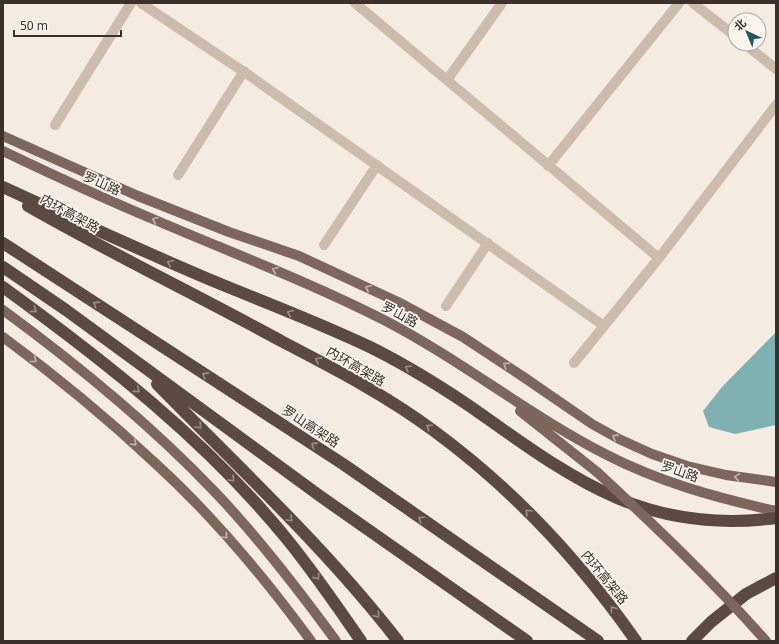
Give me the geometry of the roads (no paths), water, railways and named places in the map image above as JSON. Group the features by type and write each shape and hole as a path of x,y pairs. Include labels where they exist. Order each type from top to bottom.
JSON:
{"highway":[{"path":"3,187 127,244 350,338 401,364 442,388 566,472 618,498 662,512 706,520 732,522 776,518"},
{"name":"内环高架路","path":"3,192 121,257 240,318 349,377 395,404 434,431 474,463 531,515 586,574 611,605 636,641"},
{"name":"罗山高架路","path":"3,243 336,460 598,641"},
{"path":"3,268 66,310 320,496 527,641"},
{"path":"3,287 117,373 206,453 285,537 331,597 361,641"},
{"path":"132,358 313,542 359,593 398,641"},
{"path":"692,641 710,622 746,594 776,578"}],"main road":[{"path":"3,136 138,196 229,232 299,256 398,302 463,337 592,424 619,439 687,466 726,475 776,482"},
{"name":"罗山路","path":"3,151 65,181 159,222 300,280 349,303 421,341 552,424 604,454 670,483 727,500 776,511"},
{"path":"3,310 56,349 103,387 153,431 214,491 244,524 292,582 336,641"},
{"path":"3,337 75,392 156,464 231,542 265,581 311,641"},
{"path":"468,371 547,431 597,472 680,551 766,641"}],"lane":[{"path":"55,125 131,3"},
{"path":"141,3 244,71 604,326"},
{"path":"355,3 659,258"},
{"path":"447,80 502,3"},
{"path":"548,166 679,3"},
{"path":"693,3 727,30"},
{"path":"755,52 776,69"},
{"path":"178,175 244,71"},
{"path":"574,363 659,258 776,104"},
{"path":"324,245 377,164"},
{"path":"446,306 488,243"}],"water":[{"path":"776,332 776,425 735,434 709,427 703,411 722,387"}]}
